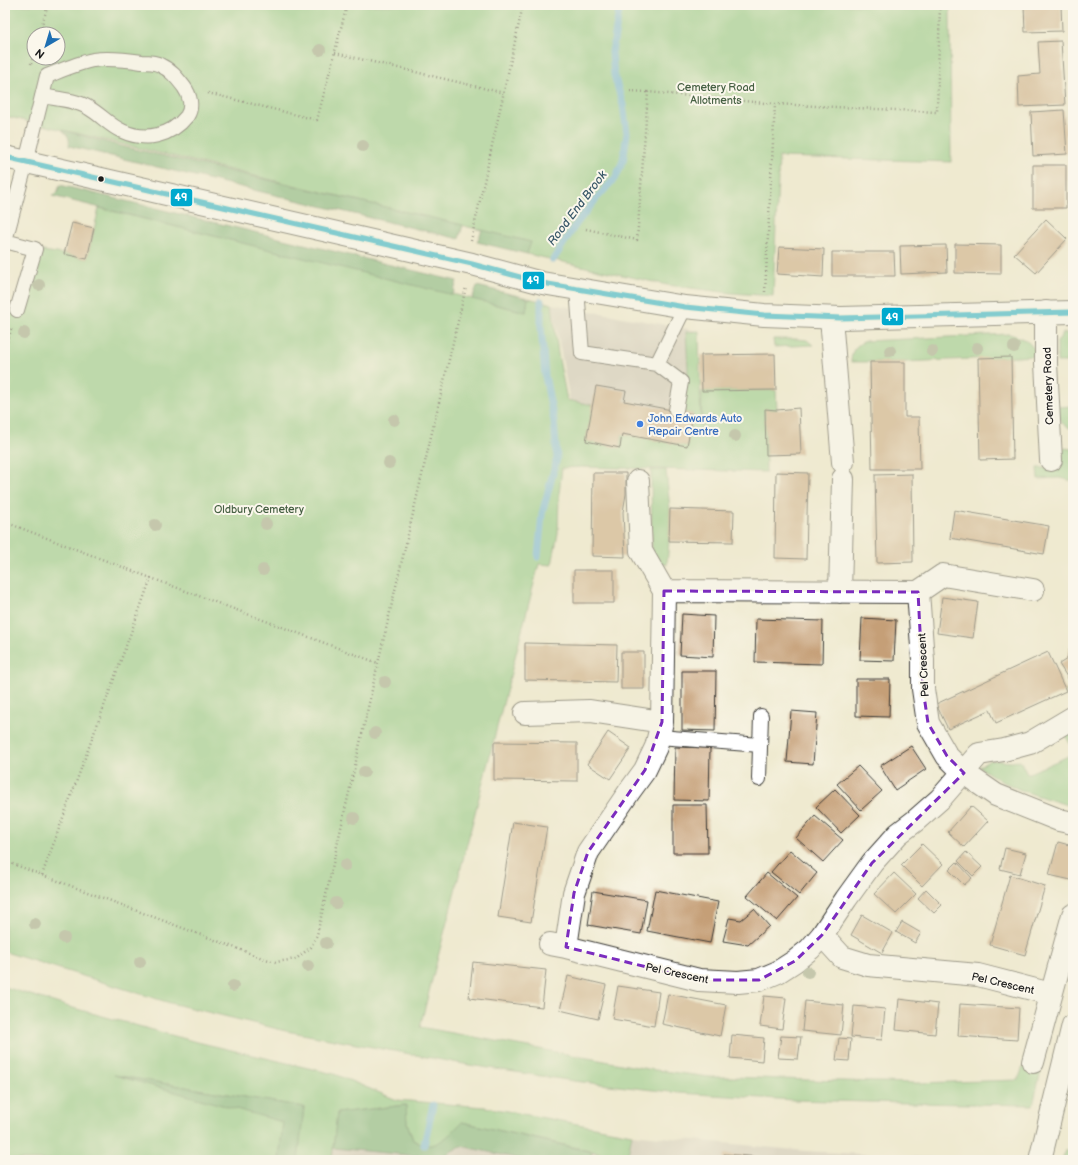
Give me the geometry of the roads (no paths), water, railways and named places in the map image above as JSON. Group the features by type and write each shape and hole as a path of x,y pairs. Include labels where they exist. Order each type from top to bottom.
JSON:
{"street":[{"path":"5,157 472,264 542,283 685,307 764,315 831,318 1073,312"},
{"name":"Cemetery Road","path":"1046,312 1046,363 1051,460"},
{"path":"831,318 843,470 840,592"},
{"path":"638,481 641,551 664,591 918,592 943,575 1034,590"},
{"name":"Pel Crescent","path":"664,591 660,730 656,747 645,770 588,852 558,945 699,980 738,982 758,980 778,972 810,949 822,935 872,863 898,834 940,799 964,773"},
{"name":"Pel Crescent","path":"918,592 923,660 923,689 928,723 947,756 964,773 996,795 1059,820 1073,823"},
{"path":"525,713 590,711 660,730"},
{"path":"964,773 979,754 1004,750 1030,743 1072,718"},
{"path":"1032,1062 1073,914"},
{"name":"Pel Crescent","path":"822,935 842,957 868,965 978,975 1051,994"},
{"path":"1040,1160 1073,1025"}],"lane":[{"path":"17,310 35,249 5,241 47,76 66,68 94,60 131,60 159,64 174,74 186,90 191,101 189,113 180,124 166,133 150,137 136,136 121,131 106,122 89,108 71,101 42,96"},
{"path":"577,288 582,353 657,364 681,382 676,410"},
{"path":"657,364 685,307"},
{"path":"759,779 761,716"},
{"path":"660,730 760,745"}],"waterway":[{"name":"Rood End Brook","path":"553,260 576,224 616,177 623,161 627,133 623,105 614,75 612,52 620,5"},
{"name":"Rood End Brook","path":"538,557 542,514 557,458 554,421 545,376 541,326 541,301"},
{"name":"Rood End Brook","path":"424,1145 433,1105"}],"place":[{"name":"John Edwards Auto Repair Centre","path":"640,424"}],"park label":[{"name":"Cemetery Road Allotments","path":"716,93"},
{"name":"Oldbury Cemetery","path":"259,509"}]}
